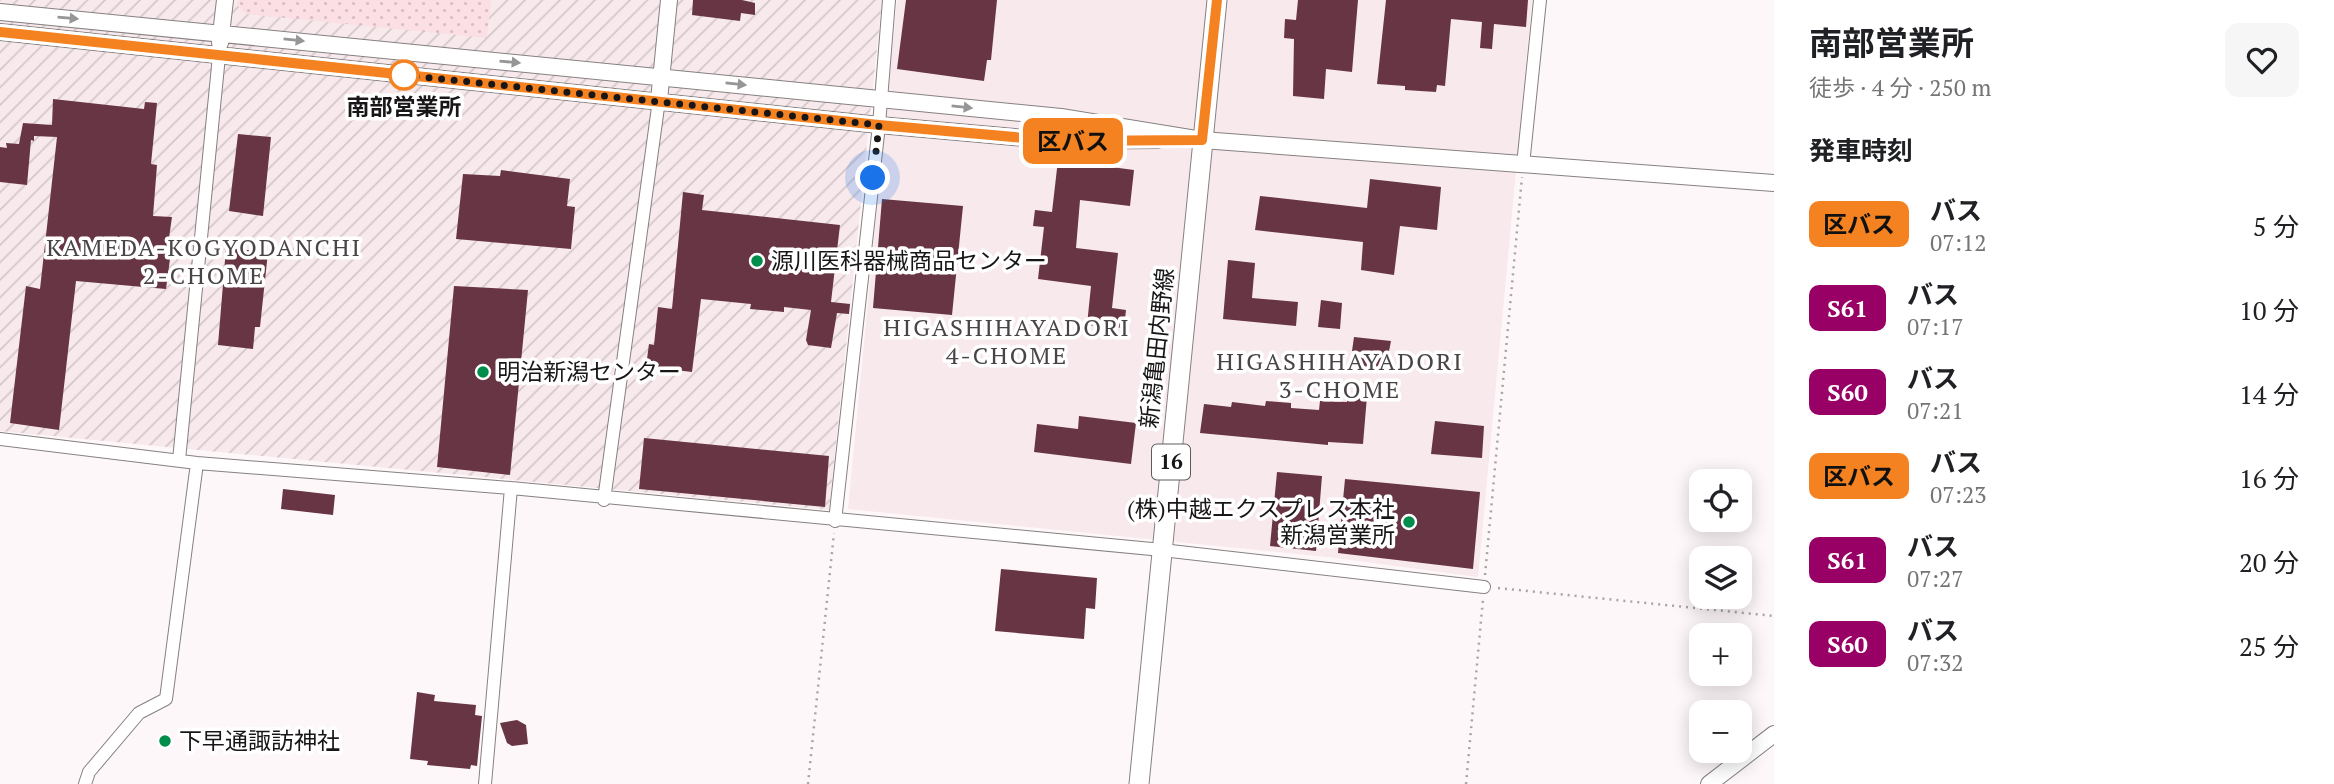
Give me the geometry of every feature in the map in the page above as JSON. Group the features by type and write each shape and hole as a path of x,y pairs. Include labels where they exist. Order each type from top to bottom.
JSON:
{"main road":[{"name":"新潟亀田内野線","path":"1139,784 1216,0"}],"street":[{"path":"179,460 225,0"},
{"path":"604,500 659,100 668,0"},
{"path":"835,521 882,98 889,0"},
{"path":"1523,165 1540,0"},
{"path":"0,12 882,98 1060,117 1202,140 1774,183"},
{"path":"0,32 138,44 219,56 879,125 1059,141 1202,140"},
{"path":"0,439 197,463 511,488 604,500 1162,550 1484,587"},
{"path":"85,784 89,772 139,713 166,699 197,463"},
{"path":"485,784 511,488"},
{"path":"1709,784 1774,734"}],"path":[{"path":"1466,784 1523,165"},
{"path":"808,784 835,521"},
{"path":"1484,587 1774,616"}],"shaded area":[{"path":"0,0 882,0 829,510 0,431"},
{"path":"238,0 491,0 487,38 246,14 237,5"},
{"path":"897,0 1532,0 1478,577 1328,557 848,509"}],"building":[{"path":"693,0 742,0 755,3 755,15 741,13 740,21 692,15"},
{"path":"906,0 997,0 991,60 987,60 984,81 897,69"},
{"path":"1298,0 1358,0 1352,72 1326,69 1324,99 1293,96 1294,39 1284,38 1285,19 1296,20"},
{"path":"1386,0 1528,0 1526,27 1494,24 1492,49 1480,48 1482,22 1451,19 1445,86 1437,85 1436,92 1405,90 1405,86 1377,84"},
{"path":"53,99 144,109 145,102 157,103 151,164 157,165 153,216 172,217 166,259 170,259 166,289 76,281 59,430 10,423 26,286 40,289 57,137 34,136 34,141 31,140 27,185 0,182 0,147 7,148 6,143 19,144 23,123 52,125"},
{"path":"238,134 271,137 263,216 229,211"},
{"path":"1058,160 1134,170 1130,206 1080,200 1076,248 1118,253 1112,308 1126,310 1124,328 1087,325 1091,286 1038,279 1044,227 1033,226 1035,210 1052,212"},
{"path":"501,170 570,179 567,206 575,207 571,249 456,239 463,174 500,176"},
{"path":"1370,179 1441,187 1437,230 1400,226 1394,275 1361,270 1363,242 1255,230 1260,196 1367,208"},
{"name":"源川医科器械商品センター","path":"683,192 704,195 702,210 840,225 831,302 850,304 849,314 837,313 831,348 808,345 806,340 811,310 784,307 784,312 750,309 751,304 701,299 692,372 651,367 651,360 647,359 649,344 654,345 658,307 672,309"},
{"path":"882,199 963,206 952,315 873,308"},
{"path":"226,248 268,252 260,327 255,327 253,349 218,345"},
{"path":"1228,260 1255,263 1252,298 1298,302 1296,326 1223,319"},
{"name":"明治新潟センター","path":"454,286 528,290 510,475 437,467"},
{"path":"1321,300 1342,303 1340,329 1318,327"},
{"path":"1354,337 1391,341 1385,372 1359,369 1362,352 1352,351"},
{"path":"1348,393 1367,396 1363,444 1328,442 1328,445 1200,433 1204,404 1231,407 1232,402 1265,406 1266,401 1291,403 1291,408 1319,410 1320,401 1347,402"},
{"path":"1079,416 1136,423 1131,464 1034,452 1037,424 1078,429"},
{"path":"1435,421 1484,426 1482,458 1431,454"},
{"path":"644,438 829,456 825,507 639,489"},
{"path":"1277,472 1322,476 1316,551 1270,546"},
{"name":"(株)中越エクスプレス本社 新潟営業所","path":"1345,479 1480,492 1473,569 1338,553"},
{"path":"283,489 335,495 333,515 281,509"},
{"path":"1001,569 1097,578 1095,609 1086,608 1084,639 995,631"},
{"path":"417,692 435,695 434,701 476,705 475,715 482,716 477,766 471,765 470,769 427,765 428,761 410,759"},
{"path":"517,720 526,725 528,744 512,746 507,743 500,723"}],"bus line":[{"name":"区バス","path":"0,32 138,44 219,56 879,125 1059,141 1202,140 1217,0"}],"place":[{"name":"南部営業所","path":"404,75"},
{"name":"源川医科器械商品センター","path":"757,261"},
{"name":"明治新潟センター","path":"483,372"},
{"name":"(株)中越エクスプレス本社 新潟営業所","path":"1409,522"},
{"name":"下早通諏訪神社","path":"165,741"}],"district":[{"name":"KAMEDA-KOGYODANCHI 2-CHOME","path":"204,262"},
{"name":"HIGASHIHAYADORI 4-CHOME","path":"1007,342"},
{"name":"HIGASHIHAYADORI 3-CHOME","path":"1340,376"}],"route":[{"path":"404,75 879,125 873,178"}]}
